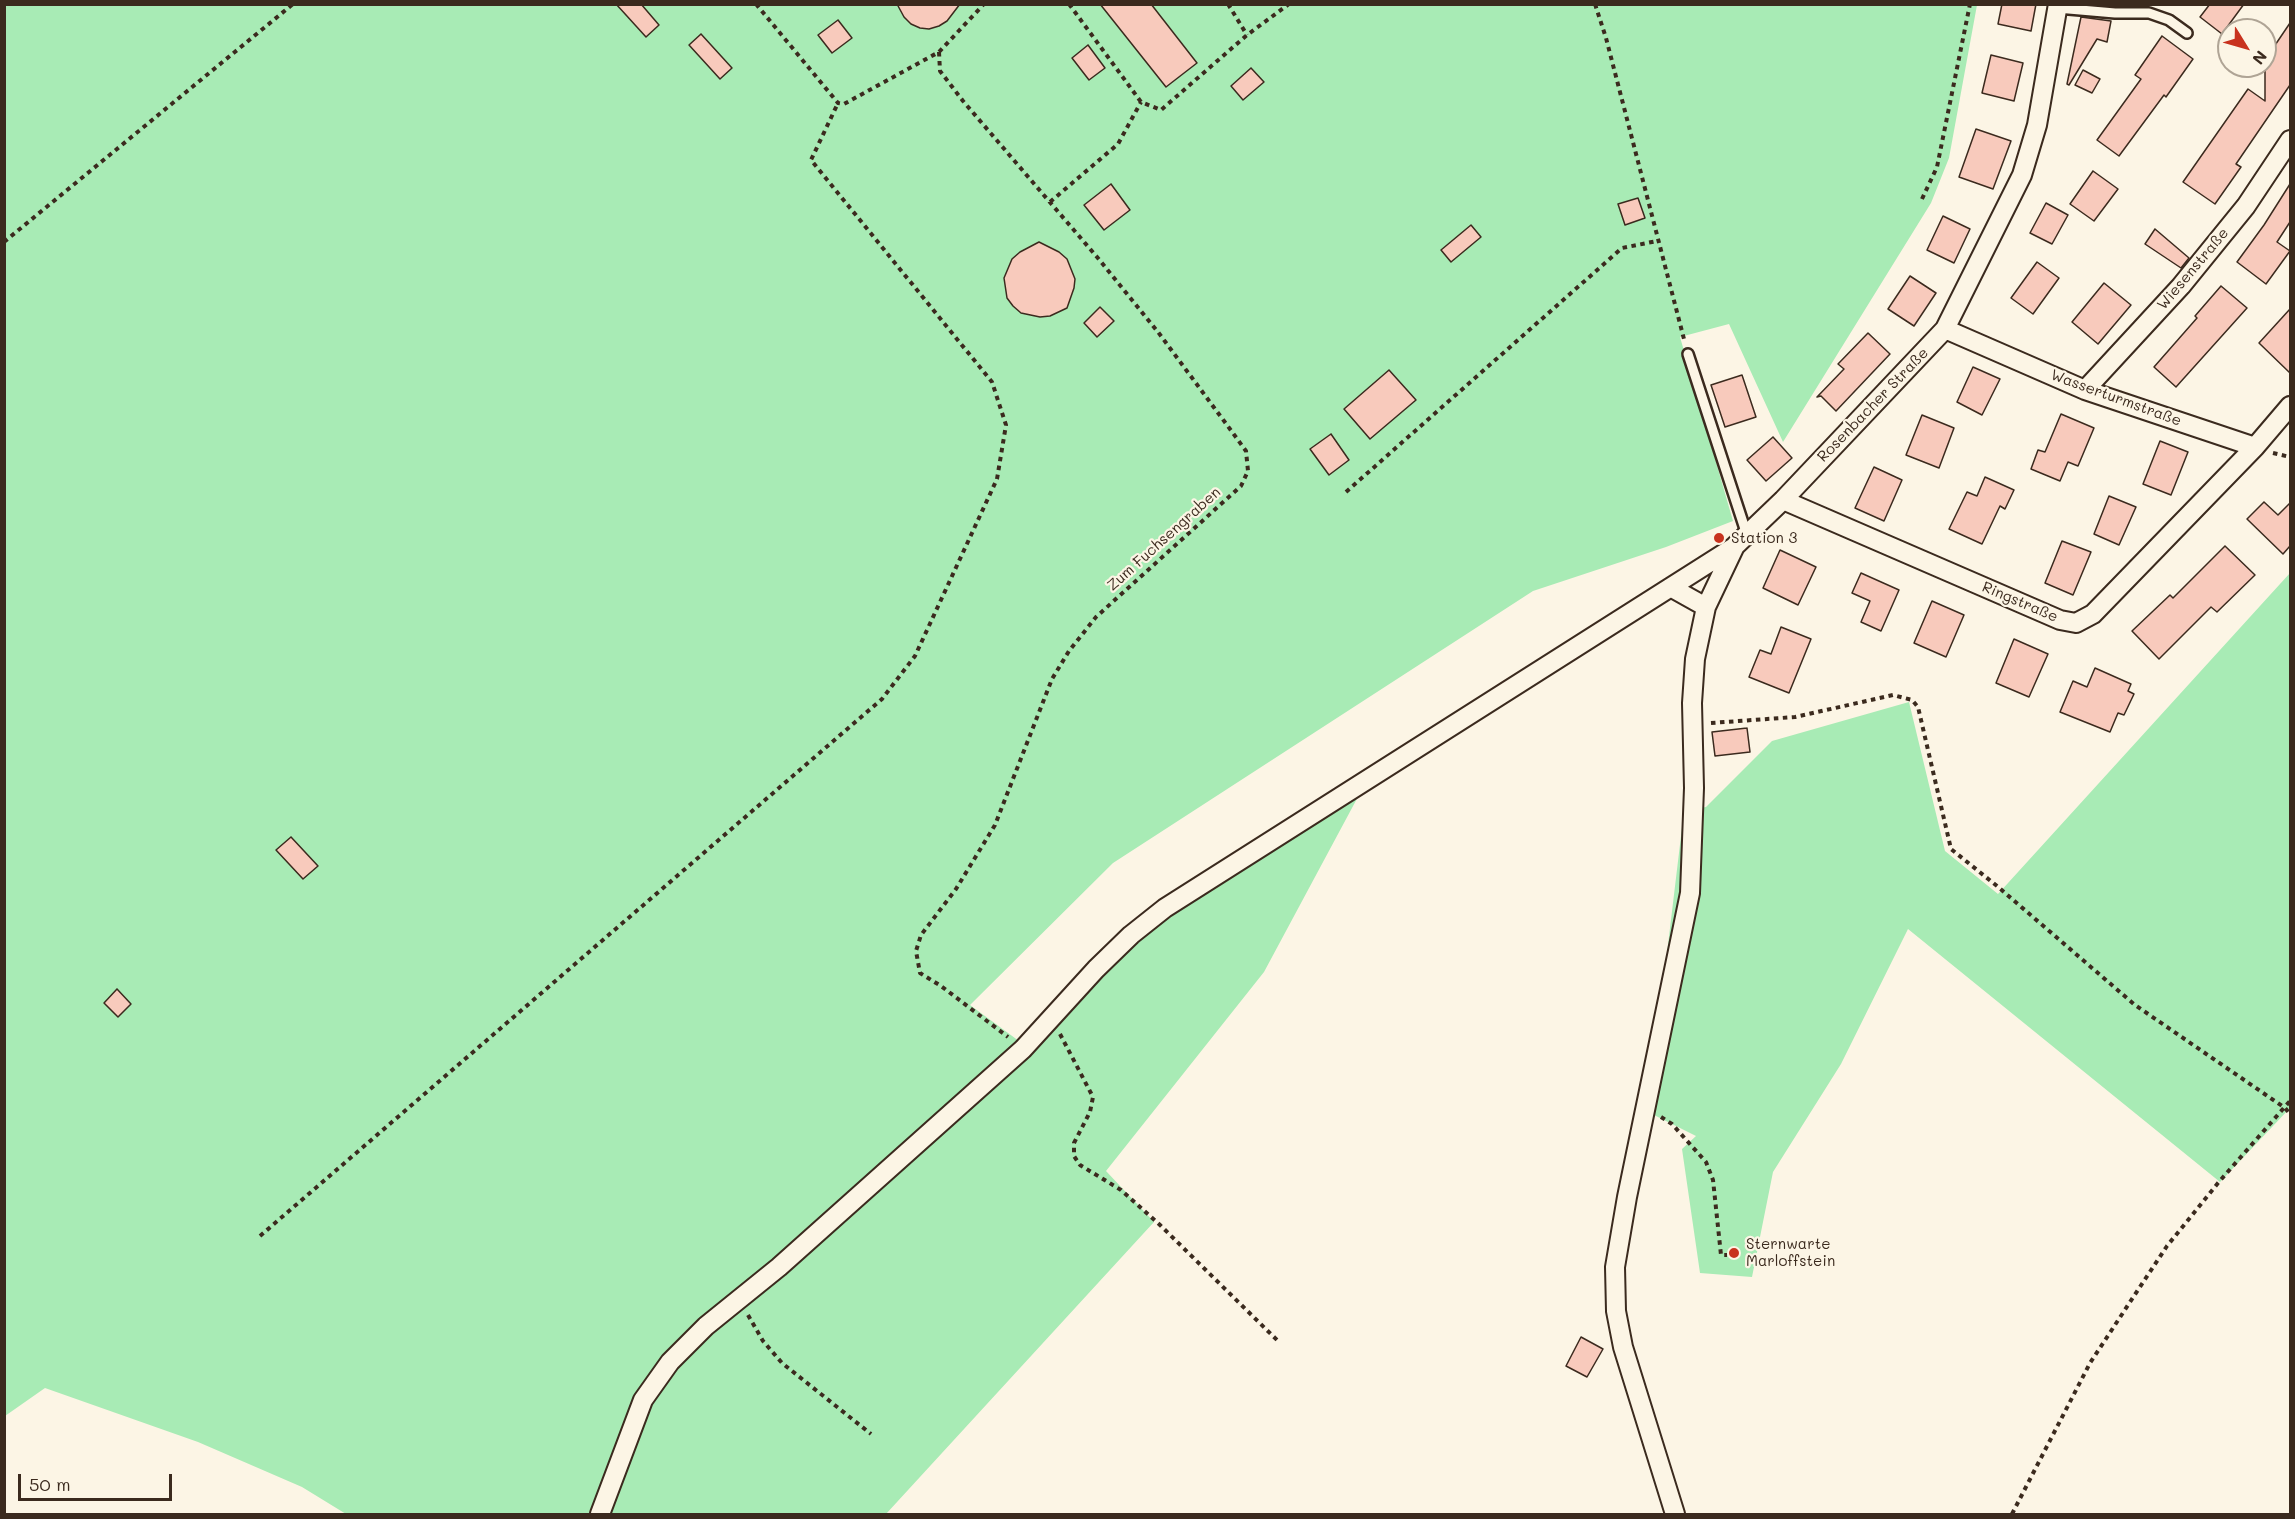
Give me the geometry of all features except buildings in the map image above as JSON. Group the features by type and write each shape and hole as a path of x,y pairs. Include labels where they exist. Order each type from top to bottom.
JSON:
{"street":[{"name":"Rosenbacher Straße","path":"1674,1515 1623,1347 1616,1311 1615,1267 1690,893 1695,659 1706,607 1741,540 1783,500 1945,329 2022,175 2037,125 2057,6"},
{"name":"Wiesenstraße","path":"2085,390 2181,286 2246,206 2290,140"},
{"name":"Wasserturmstraße","path":"1945,329 2085,390 2255,447"},
{"name":"Ringstraße","path":"1783,500 2060,620 2076,623 2093,614 2255,447 2290,406"},
{"path":"600,1515 644,1400 670,1362 706,1326 779,1267 1023,1048 1096,969 1131,935 1165,908 1672,588 1741,540"},
{"path":"1672,588 1706,607"}],"lane":[{"name":"Rosenbacher Straße","path":"2057,6 2115,13 2149,14 2169,20 2187,33"},
{"path":"1688,354 1741,540"}],"path":[{"path":"4,242 293,4"},
{"path":"756,4 838,103 844,104 939,52 984,4"},
{"path":"1069,4 1141,102 1161,110 1247,34 1289,4"},
{"path":"1228,4 1247,34"},
{"path":"1595,4 1606,38 1688,354"},
{"path":"1922,199 1937,167 1970,4"},
{"name":"Zum Fuchsengraben","path":"939,52 940,71 1158,332 1246,451 1248,471 1241,486 1096,617 1069,651 1052,680 995,825 956,889 921,935 916,951 920,973 941,986 1023,1048"},
{"path":"1050,202 1118,144 1141,102"},
{"path":"260,1236 882,699 915,656 997,479 1006,425 993,382 811,160 838,103"},
{"path":"1346,492 1622,248 1657,241"},
{"path":"1692,725 1795,717 1893,695 1912,699 1918,707 1951,849 1998,886 2135,1005 2285,1108 2290,1114"},
{"path":"1051,1018 1093,1097 1090,1112 1074,1143 1074,1156 1080,1165 1121,1190 1160,1225 1278,1341"},
{"path":"2012,1515 2090,1363 2140,1286 2167,1246 2218,1183 2290,1101"},
{"path":"1645,1112 1655,1114 1672,1124 1706,1162 1713,1180 1721,1255 1727,1255"},
{"path":"739,1299 763,1341 782,1363 871,1434"}],"green space":[{"path":"4,5 1977,5 1949,158 1931,203 1783,442 1729,324 1680,337 1733,521 1666,547 1533,591 1113,863 970,1005 1023,1044 1146,921 1367,780 1264,972 1106,1171 1154,1222 886,1514 346,1514 302,1487 198,1442 45,1388 5,1416"},
{"path":"2290,573 2290,1108 2220,1182 1908,929 1841,1064 1773,1172 1752,1277 1700,1273 1682,1149 1696,1136 1648,1112 1684,811 1706,807 1772,741 1909,702 1945,851 1998,894"}],"place":[{"name":"Station 3","path":"1719,538"},
{"name":"Sternwarte Marloffstein","path":"1734,1253"}]}
